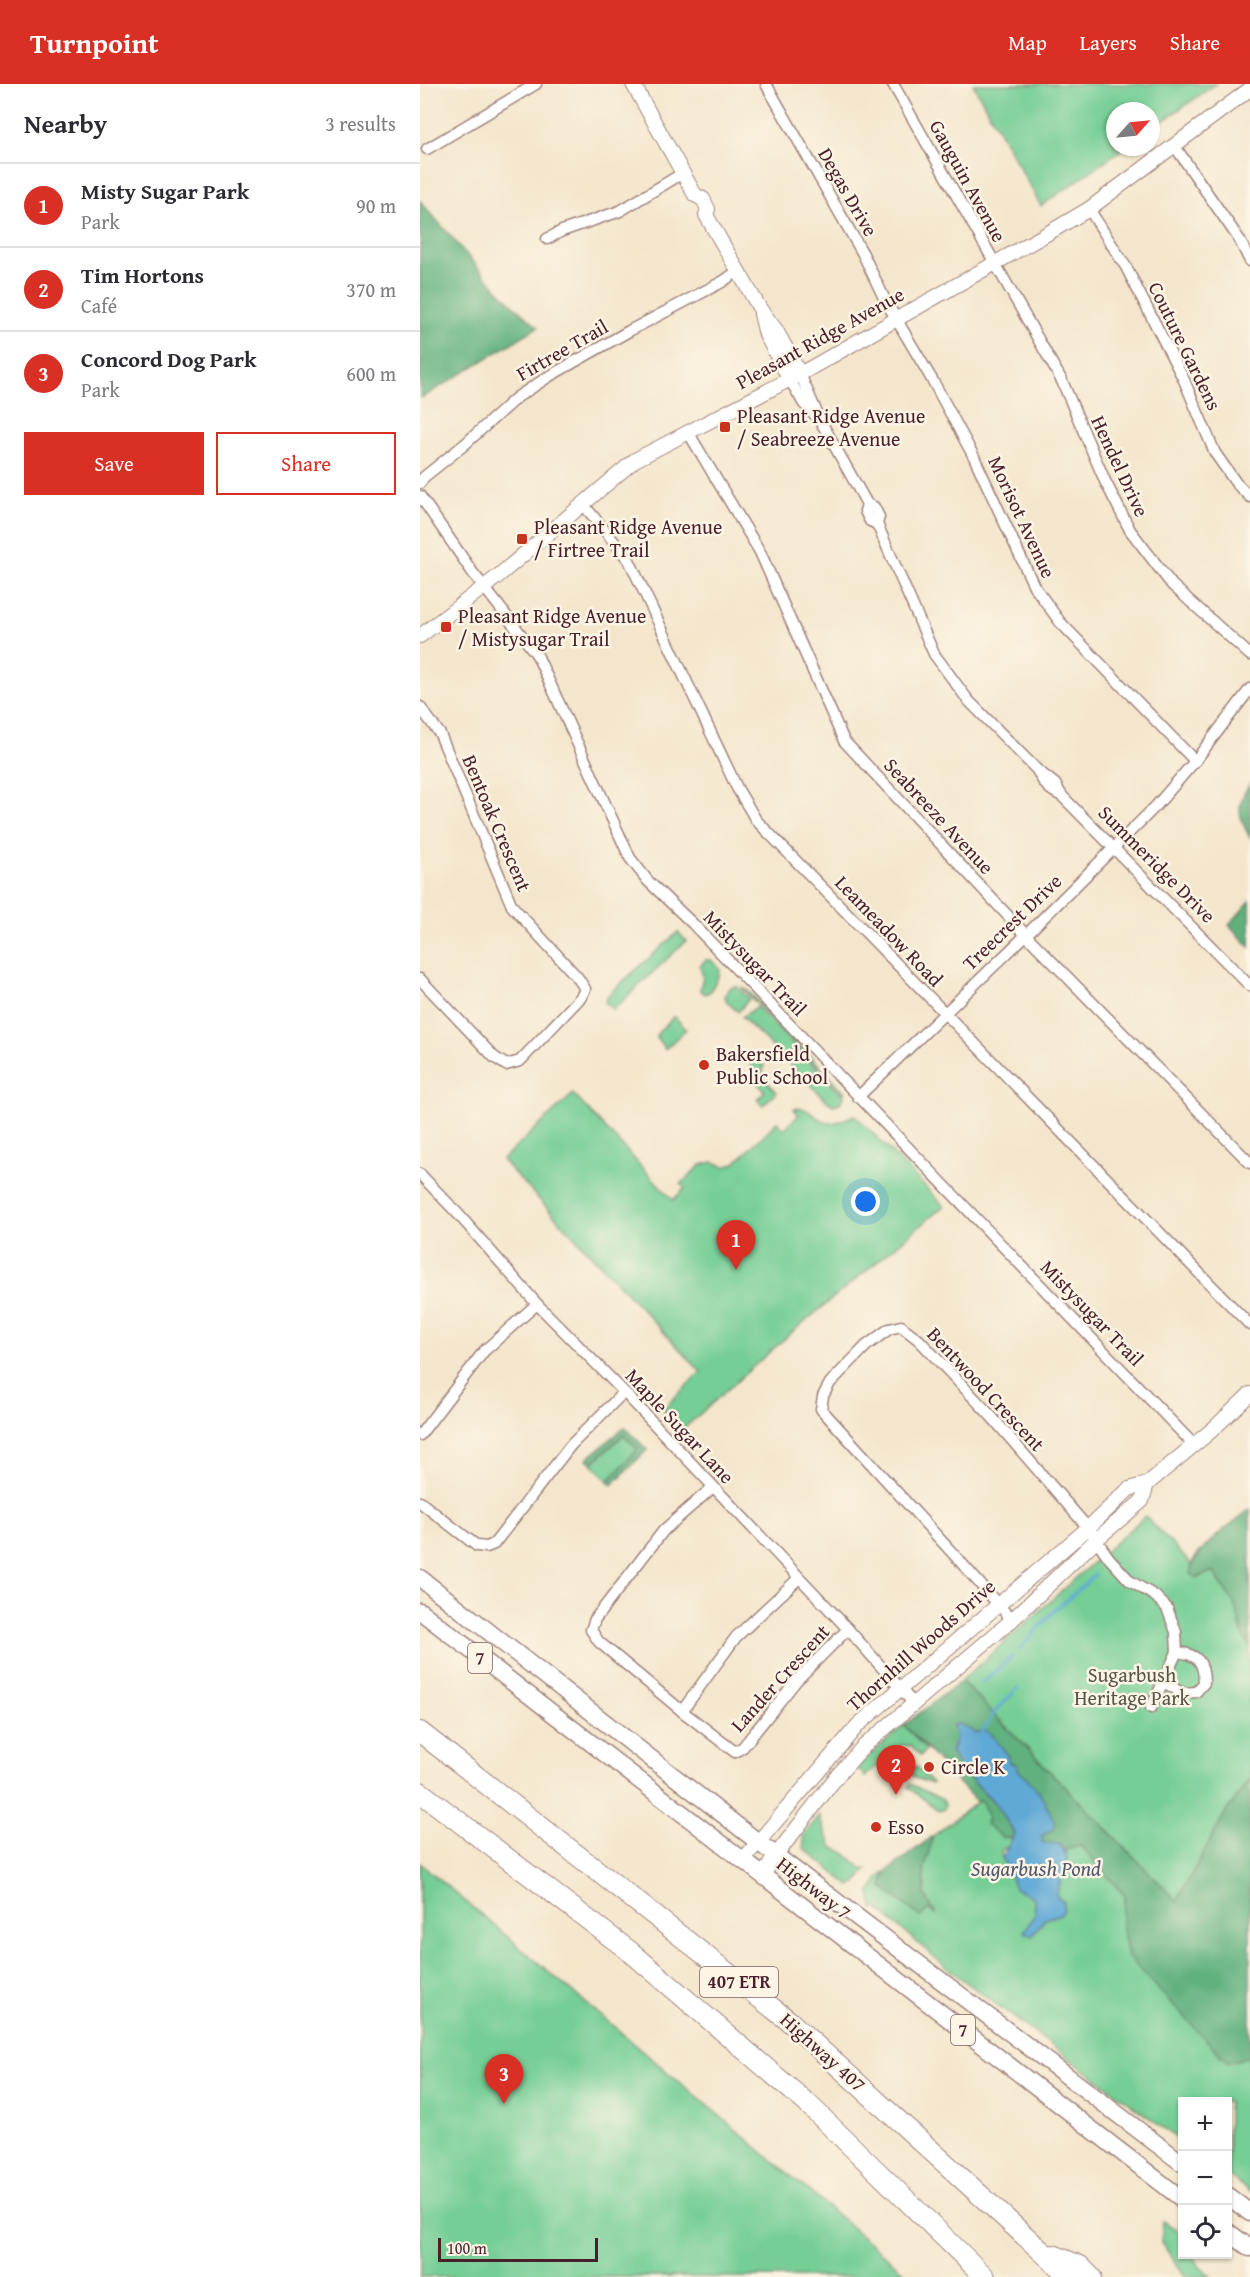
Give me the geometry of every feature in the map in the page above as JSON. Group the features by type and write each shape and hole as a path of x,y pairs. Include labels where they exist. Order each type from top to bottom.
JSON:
{"highway":[{"name":"Highway 407","path":"420,1732 789,2021 1070,2277"},
{"name":"407 ETR","path":"420,1792 632,1953 809,2105 985,2277"},
{"path":"926,2219 973,2277"},
{"path":"1043,2251 1080,2266 1091,2277"}],"main road":[{"name":"Highway 7","path":"420,1578 758,1842 1178,2160"},
{"name":"Highway 7","path":"420,1611 1178,2196"},
{"path":"1232,2200 1250,2213"},
{"path":"1232,2235 1250,2248"}],"street":[{"path":"427,148 536,84"},
{"name":"Summeridge Drive","path":"633,84 695,195 703,199 708,209 706,215 760,309 766,335 795,377 804,404 820,420 867,504 874,507 879,517 877,524 934,654 968,700 1037,770 1056,784 1062,796 1250,986"},
{"name":"Degas Drive","path":"766,84 863,254 896,318"},
{"name":"Gauguin Avenue","path":"893,84 994,264"},
{"name":"Pleasant Ridge Avenue","path":"420,636 484,587 635,460 795,377 1089,209 1250,89"},
{"path":"1174,145 1227,222 1250,261"},
{"path":"547,239 562,231 620,211 683,173"},
{"name":"Couture Gardens","path":"1089,209 1126,267 1184,380 1215,453 1236,483 1250,497"},
{"name":"Hendel Drive","path":"994,264 1062,381 1105,481 1130,530 1172,585 1250,656"},
{"name":"Firtree Trail","path":"420,483 424,477 516,398 548,377 722,282 738,271"},
{"name":"Morisot Avenue","path":"896,318 974,457 1034,586 1060,622 1195,761"},
{"name":"Seabreeze Avenue","path":"688,432 760,552 844,741 1026,935 1250,1163"},
{"path":"420,496 425,507 484,587"},
{"name":"Leameadow Road","path":"583,504 629,560 737,788 756,820 1250,1325"},
{"name":"Mistysugar Trail","path":"484,587 537,654 630,858 648,881 693,924 1194,1445"},
{"path":"1114,848 1156,806 1195,761 1250,688"},
{"name":"Bentoak Crescent","path":"420,706 440,734 512,906 578,978 585,989 581,997 520,1061 506,1065 494,1056 420,979"},
{"name":"Treecrest Drive","path":"858,1096 1114,848"},
{"name":"Maple Sugar Lane","path":"420,1174 537,1304 624,1392 848,1629 913,1703"},
{"path":"420,1435 484,1351 537,1304"},
{"name":"Bentwood Crescent","path":"1012,1620 821,1409 823,1395 830,1383 866,1346 888,1329 901,1326 919,1340 991,1416 1088,1528 1108,1558 1130,1581 1155,1596 1167,1608 1176,1632 1177,1652"},
{"path":"420,1503 477,1546 487,1547 494,1544 571,1445 624,1392"},
{"name":"Thornhill Woods Drive","path":"742,1861 858,1725 1088,1528 1129,1489 1147,1484 1250,1394"},
{"name":"Thornhill Woods Drive","path":"763,1875 776,1855 863,1747 1012,1620 1097,1539 1142,1501 1147,1484"},
{"name":"Lander Crescent","path":"713,1487 664,1530 595,1619 591,1630 598,1642 735,1752 742,1747 796,1681 848,1629"},
{"path":"682,1711 736,1637 799,1578"},
{"path":"1151,1708 1162,1681 1177,1652 1191,1653 1201,1661 1204,1683 1196,1692 1182,1693 1162,1681"}],"green space":[{"path":"973,84 1216,84 1160,123 1160,102 1106,102 1106,156 1112,156 1041,206"},
{"path":"420,201 491,282 538,327 422,398 420,394"},
{"path":"1250,784 1250,838 1241,817 1240,805"},
{"path":"1250,901 1250,947 1229,925"},
{"path":"678,932 686,941 613,1010 605,1002 610,993"},
{"path":"706,960 711,960 720,969 710,992 705,994 700,990 703,977 700,966"},
{"path":"736,986 749,999 738,1012 727,1002 725,996 730,988"},
{"path":"741,987 746,989 845,1092 844,1094"},
{"path":"757,1007 844,1097 840,1103 833,1105 828,1102 742,1017"},
{"path":"674,1016 686,1029 665,1049 657,1038 657,1034"},
{"path":"756,1058 764,1066 762,1077 750,1065"},
{"path":"762,1077 777,1092 763,1105 757,1099 765,1091 756,1082"},
{"path":"573,1094 673,1200 685,1188 681,1184 701,1165 713,1162 726,1166 735,1163 777,1122 784,1129 799,1115 794,1109 800,1108 831,1123 855,1115 944,1206 790,1334 682,1430 663,1409 701,1372 502,1160"},
{"path":"625,1427 647,1450 612,1485 608,1481 638,1449 623,1435 592,1463 587,1459"},
{"path":"624,1435 638,1450 608,1481 592,1463"},
{"path":"1250,1509 1250,1646 1244,1638 1234,1603 1213,1571 1197,1578 1190,1574 1205,1547"},
{"name":"Sugarbush Heritage Park","path":"1145,1516 1191,1564 1200,1551 1191,1565 1197,1578 1213,1571 1234,1603 1244,1638 1250,1646 1250,1780 1226,1812 1177,1901 961,1681"},
{"path":"961,1681 1177,1901 1226,1812 1250,1780 1250,2057 1227,2062 1128,1957 1122,1925 1125,1896 1081,1846 1064,1850 1043,1843 1041,1836 1052,1830 1018,1772 1017,1765 1009,1762 1009,1756 984,1730 976,1733 954,1725 956,1738 951,1753 961,1769 995,1803 1015,1834 1012,1838 1003,1838 986,1824 988,1816 981,1800 977,1802 904,1725"},
{"path":"904,1725 926,1750 920,1756 910,1746 901,1745 865,1777 857,1767"},
{"path":"916,1766 931,1784 915,1778 910,1773"},
{"path":"910,1784 941,1799 945,1805 944,1809 940,1811 935,1808 908,1787"},
{"path":"981,1799 988,1816 1003,1838 1012,1838 1008,1847 1001,1851 1002,1858 1064,1902 1056,1896 1061,1879 1069,1867 1064,1850 1081,1846 1125,1896 1122,1925 1227,2062 1250,2057 1250,2192 1232,2178 1232,2097 1178,2097 1178,2139 951,1971 874,1906 874,1911 870,1893 886,1872 882,1887 921,1917 928,1908 935,1913 925,1896 924,1869 933,1836"},
{"path":"820,1815 832,1847 845,1853 864,1870 867,1869 857,1883 850,1886 804,1848 803,1836"},
{"path":"933,1836 924,1869 925,1896 936,1914 928,1909 921,1917 882,1887 886,1872"},
{"path":"420,1863 901,2269 909,2277 420,2277"},
{"path":"1163,2221 1178,2230 1178,2259 1194,2259 1211,2277 1186,2277 1161,2242"}],"water":[{"name":"Sugarbush Pond","path":"958,1724 976,1733 984,1730 987,1732 1003,1749 1009,1762 1017,1765 1020,1772 1040,1795 1055,1824 1052,1830 1041,1836 1043,1843 1060,1844 1066,1854 1069,1867 1061,1879 1056,1896 1064,1902 1064,1910 1061,1914 1045,1919 1032,1936 1024,1932 1035,1914 1034,1898 1015,1888 1002,1858 1015,1833 995,1803 961,1769 951,1753 956,1738 953,1725"}],"waterway":[{"path":"1020,1649 1054,1611 1095,1575"},
{"path":"983,1682 1012,1657"},
{"path":"982,1732 995,1712 1018,1688"}],"place":[{"name":"Pleasant Ridge Avenue / Seabreeze Avenue","path":"725,427"},
{"name":"Pleasant Ridge Avenue / Firtree Trail","path":"522,539"},
{"name":"Pleasant Ridge Avenue / Mistysugar Trail","path":"446,627"},
{"name":"Bakersfield Public School","path":"704,1065"},
{"name":"Misty Sugar Park","path":"736,1270"},
{"name":"Circle K","path":"929,1767"},
{"name":"Tim Hortons","path":"896,1795"},
{"name":"Esso","path":"876,1827"},
{"name":"Concord Dog Park","path":"504,2104"}]}
